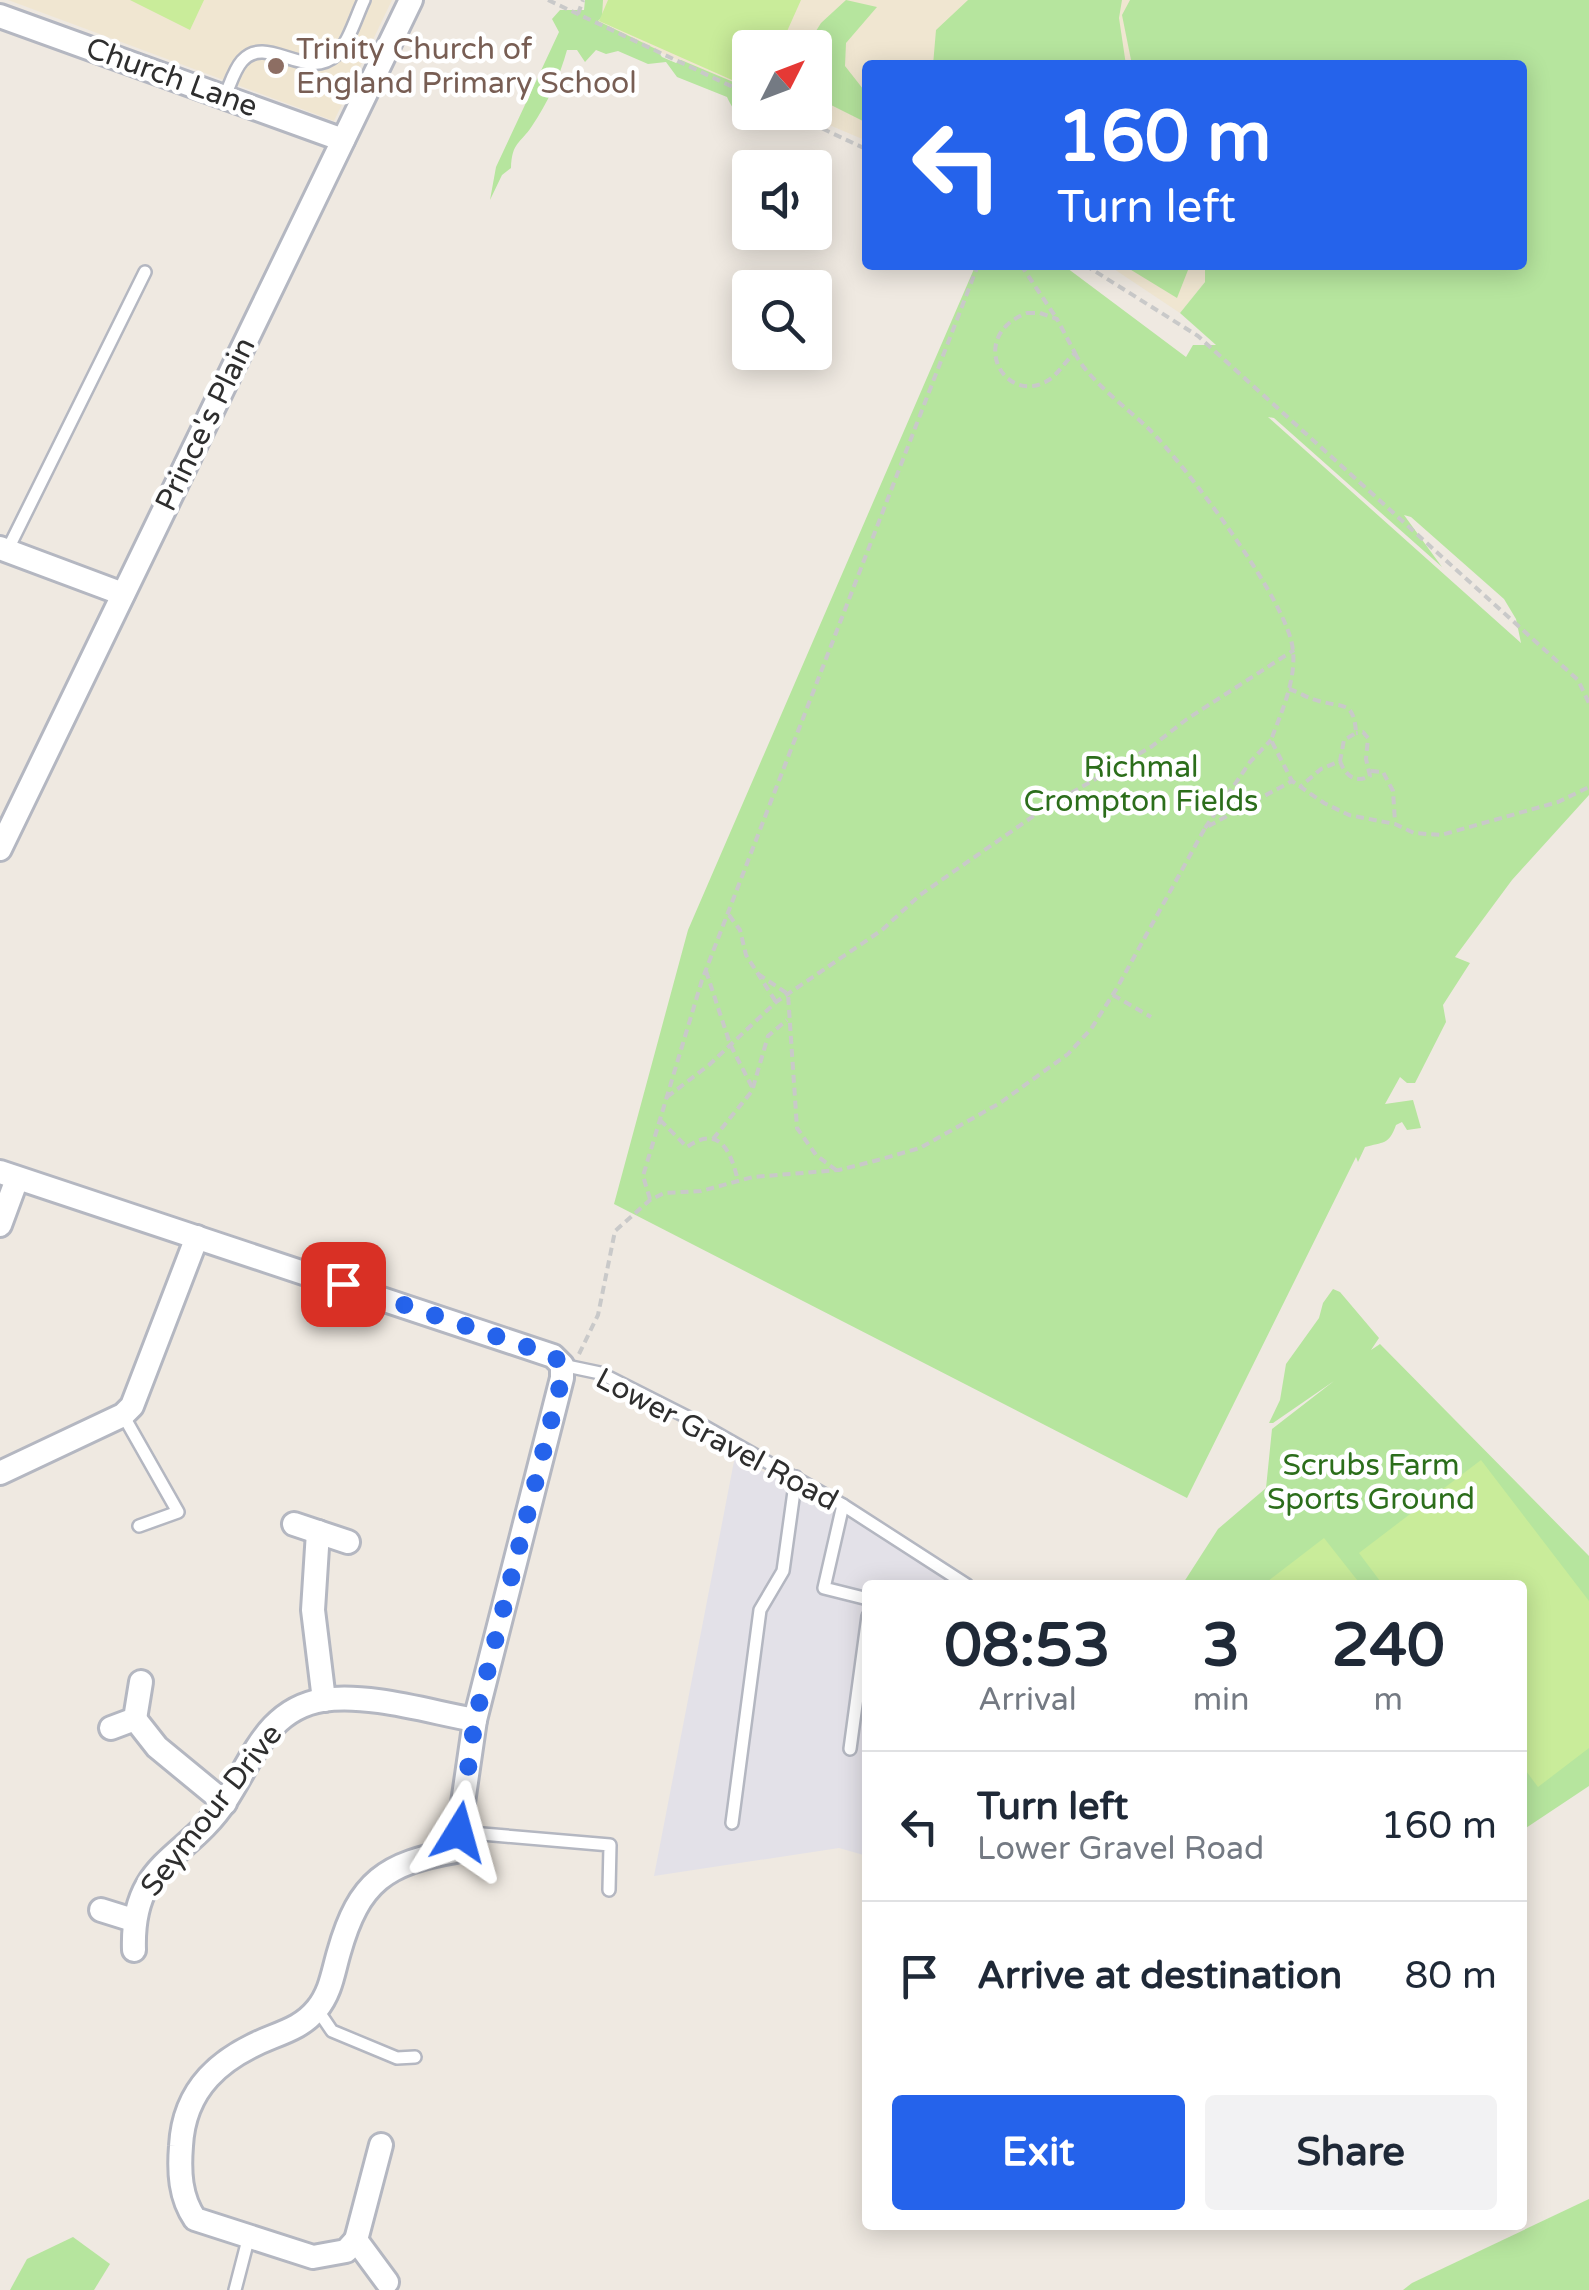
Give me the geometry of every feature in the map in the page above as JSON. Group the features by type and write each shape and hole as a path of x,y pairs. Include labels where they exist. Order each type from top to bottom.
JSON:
{"street":[{"name":"Prince's Plain","path":"0,849 411,0"},
{"name":"Church Lane","path":"0,16 343,140"},
{"path":"4,549 124,594"},
{"path":"0,1225 8,1176"},
{"name":"Lower Gravel Road","path":"8,1176 554,1356 562,1365"},
{"path":"0,1473 123,1415 132,1406 197,1237"},
{"path":"381,2145 356,2240 346,2251 313,2257 195,2219 184,2204 180,2152 188,2108 205,2078 217,2066 248,2047 290,2030 317,2009 332,1982 351,1917 375,1883 398,1865 457,1841 475,1720 562,1378 562,1365"},
{"path":"294,1524 348,1542"},
{"path":"318,1532 312,1610 324,1700"},
{"path":"141,1682 136,1718 156,1747 225,1803"},
{"name":"Seymour Drive","path":"134,1950 133,1920 142,1896 162,1864 225,1803 254,1748 274,1724 306,1705 358,1699 475,1720"},
{"path":"110,1728 136,1718"},
{"name":"Seymour Drive","path":"100,1910 133,1920"},
{"path":"356,2240 388,2286"}],"lane":[{"path":"225,96 239,64 250,54 266,52 307,64 327,62 339,52 364,0"},
{"path":"4,549 144,272"},
{"name":"Lower Gravel Road","path":"562,1365 600,1373 796,1477 958,1580"},
{"path":"123,1415 178,1512 140,1526"},
{"path":"732,1824 760,1610 783,1571 796,1477"},
{"path":"844,1504 824,1588 862,1598"},
{"path":"850,1749 862,1660"},
{"path":"457,1841 610,1846 609,1890"},
{"path":"317,2009 332,2031 397,2058 415,2057"},
{"path":"235,2290 250,2236"}],"path":[{"path":"548,0 732,87"},
{"path":"578,14 583,0"},
{"path":"825,130 862,147"},
{"path":"650,1200 643,1176 706,970 976,270"},
{"path":"562,1365 583,1352 598,1315 615,1231 650,1200 664,1193 701,1191 752,1176 836,1170 920,1148 986,1112 1068,1054 1091,1030 1113,995 1204,828 1250,762 1271,740 1289,689 1294,650 1278,608 1217,511 1175,455 1082,368 1057,319 1023,270"},
{"path":"1093,270 1198,336 1578,680 1589,703"},
{"path":"1057,319 1026,313 1006,323 995,343 998,366 1014,382 1037,385 1057,373 1075,353"},
{"path":"667,1096 709,1065 776,1002 882,930 920,894 1045,808 1151,747 1294,650"},
{"path":"1289,689 1349,708 1355,718 1356,733"},
{"path":"1362,732 1368,738 1366,759 1371,771 1370,776 1357,779 1345,773 1340,761 1344,740 1356,733 1362,732"},
{"path":"1271,740 1292,782 1349,815 1395,824 1414,833 1441,835 1558,802 1589,787"},
{"path":"1300,787 1320,769 1340,761"},
{"path":"1371,771 1383,772 1390,783 1395,824"},
{"path":"1204,828 1292,782"},
{"path":"728,914 740,930 746,956 776,1002"},
{"path":"706,970 730,1044 752,1087"},
{"path":"758,974 788,994"},
{"path":"788,994 796,1128 816,1154 836,1170"},
{"path":"1113,995 1151,1017"},
{"path":"713,1140 752,1087 768,1036 788,1020"},
{"path":"660,1120 686,1147 698,1139 722,1143 732,1158 738,1181"}],"shaded area":[{"name":"Trinity Church of England Primary School","path":"8,0 392,0 334,121"},
{"path":"589,0 1130,0 1123,15 1131,60 862,60 862,139 832,126 832,30 732,30 732,83 585,20"},
{"path":"1116,270 1205,270 1205,282 1180,313"},
{"path":"735,1456 899,1546 951,1580 862,1580 862,1855 839,1848 654,1876"}],"green space":[{"path":"130,0 204,0 190,30"},
{"path":"585,0 603,0 598,21 656,49 662,57 676,63 681,60 732,81 732,105 727,97 677,77 666,62 648,64 618,51 606,54 596,50 585,62 577,50 567,50 548,99 515,148 511,168 502,175 490,200 496,167 559,32 552,19 560,10 584,10"},
{"path":"608,0 801,0 788,30 732,30 732,80 599,21"},
{"path":"846,0 877,7 846,43 845,66 862,88 862,120 832,106 832,30 817,30"},
{"path":"968,0 1122,0 1119,18 1125,60 933,60 936,30"},
{"name":"Richmal Crompton Fields","path":"1130,0 1589,0 1589,795 1512,880 1455,957 1470,963 1443,1005 1446,1022 1415,1083 1400,1077 1385,1104 1413,1100 1421,1128 1407,1130 1402,1122 1385,1142 1365,1147 1358,1162 1356,1157 1187,1498 614,1204 688,930 974,270 1070,270 1186,357 1193,345 1216,345 1180,313 1205,282 1205,270 1527,270 1527,60 1131,60 1122,15","holes":["1268,417 1274,418 1442,567 1404,515 1504,599 1516,619 1521,643"]},
{"path":"1131,270 1188,270 1177,298"},
{"name":"Scrubs Farm Sports Ground","path":"1333,1289 1340,1292 1379,1338 1371,1350 1380,1344 1589,1556 1589,1786 1527,1827 1527,1580 1185,1580 1218,1529 1266,1488 1272,1429 1334,1381 1269,1423 1280,1400 1286,1364 1319,1318"},
{"path":"1481,1460 1589,1601 1589,1748 1538,1787 1527,1772 1527,1580 1379,1580 1359,1553"},
{"path":"1324,1538 1357,1580 1269,1580"},
{"path":"1589,2199 1589,2290 1403,2290 1412,2283"},
{"path":"73,2237 110,2264 94,2290 10,2290 27,2259"}],"place":[{"name":"Trinity Church of England Primary School","path":"276,66"}],"route":[{"path":"343,1284 554,1356 562,1365 562,1378 475,1720 459,1832"}]}
